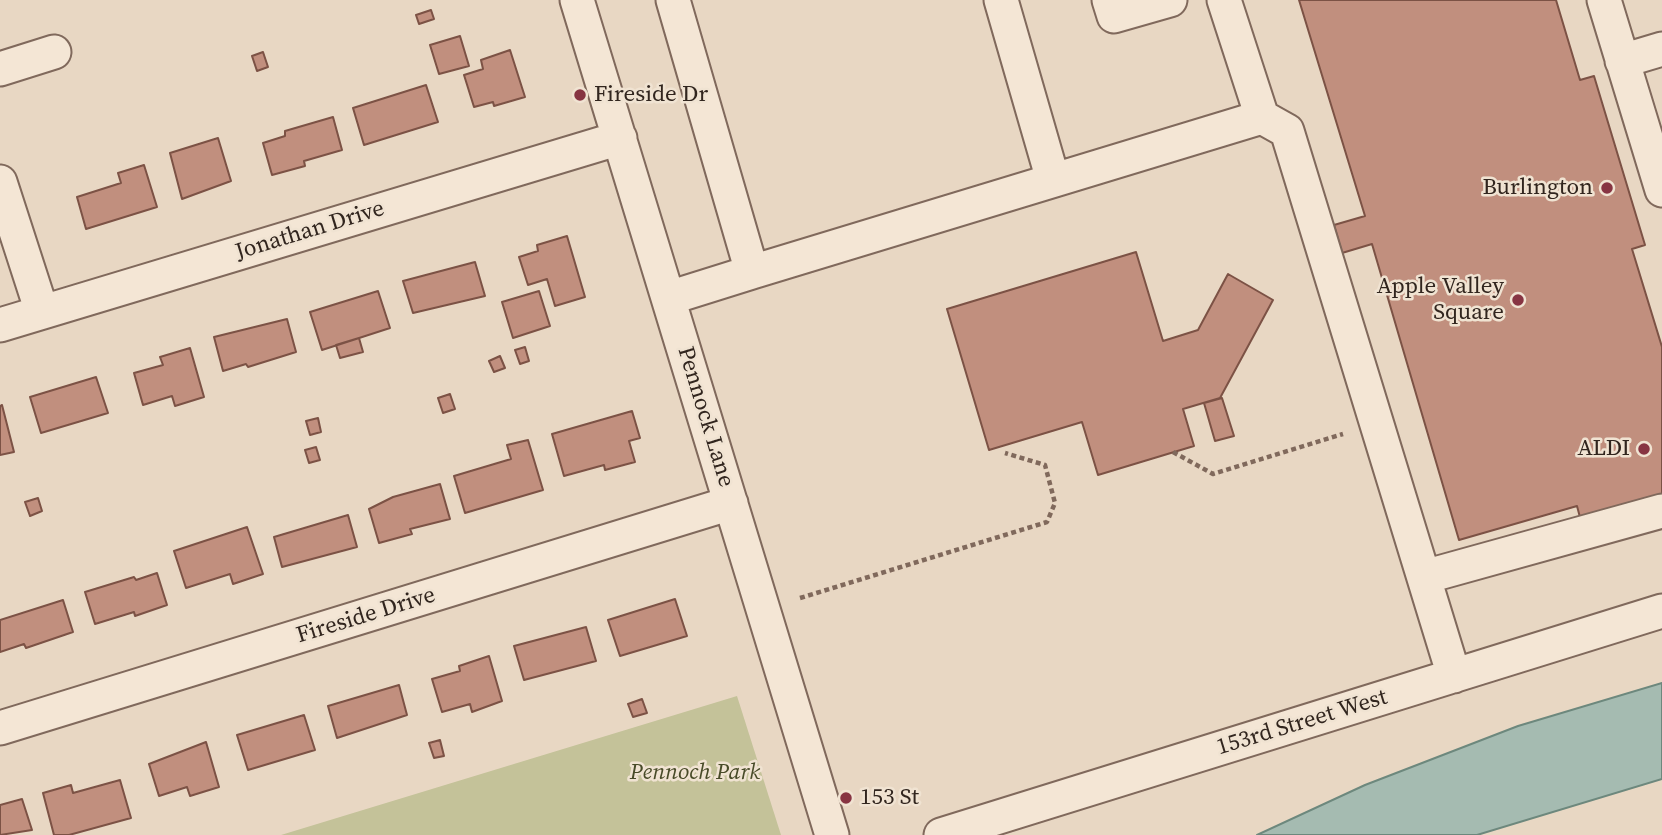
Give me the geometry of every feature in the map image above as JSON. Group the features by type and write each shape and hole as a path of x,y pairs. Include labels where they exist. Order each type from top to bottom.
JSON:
{"street":[{"name":"Pennock Lane","path":"577,0 832,835"},
{"path":"673,0 752,272"},
{"path":"1001,0 1053,180"},
{"path":"1110,0 1114,16 1170,0"},
{"path":"1224,0 1262,117 1287,131 1454,676"},
{"path":"1604,0 1662,190"},
{"path":"1622,61 1662,49"},
{"path":"0,69 54,52"},
{"path":"669,298 1262,117"},
{"name":"Jonathan Drive","path":"0,325 620,138"},
{"path":"0,182 42,312"},
{"name":"Fireside Drive","path":"0,729 731,503"},
{"path":"1424,577 1662,511"},
{"name":"153rd Street West","path":"942,835 1662,611"}],"path":[{"path":"1173,452 1213,474 1343,434"},
{"path":"800,598 1046,522 1055,503 1045,466 1005,453"}],"green space":[{"name":"Pennoch Park","path":"737,696 781,835 281,835"}],"shaded area":[{"path":"1662,683 1662,779 1477,835 1257,835 1365,785 1518,726"}],"building":[{"name":"Apple Valley Square","path":"1299,0 1556,0 1580,80 1594,76 1645,245 1632,249 1662,347 1662,502 1582,525 1577,506 1459,540 1372,244 1342,253 1334,225 1365,216"},
{"path":"431,10 434,19 419,24 416,15"},
{"path":"460,36 469,66 439,74 430,45"},
{"path":"510,50 525,97 494,106 493,102 474,107 464,75 483,69 481,60"},
{"path":"263,52 268,67 257,71 252,56"},
{"path":"426,85 438,122 364,145 353,108"},
{"path":"333,117 342,150 304,161 305,166 272,175 263,143 285,136 285,131"},
{"path":"218,138 231,181 182,199 170,153"},
{"path":"144,165 157,207 86,229 77,197 121,183 118,173"},
{"path":"567,236 585,297 555,306 547,279 528,285 519,257 538,251 537,245"},
{"path":"1136,252 1163,341 1198,330 1228,274 1273,300 1220,398 1183,409 1194,446 1098,475 1082,422 989,450 947,309"},
{"path":"475,262 485,296 413,313 403,281"},
{"path":"378,291 390,328 322,350 310,312"},
{"path":"539,291 550,326 513,338 502,302"},
{"path":"287,319 296,352 248,367 246,364 223,371 214,337"},
{"path":"359,338 363,352 340,358 336,345"},
{"path":"525,347 529,361 520,364 515,350"},
{"path":"190,348 204,397 175,406 172,396 143,405 134,373 163,365 160,357"},
{"path":"500,356 505,368 494,372 489,361"},
{"path":"96,377 108,413 41,433 30,397"},
{"path":"450,394 455,409 443,413 438,398"},
{"path":"1222,398 1234,436 1215,441 1204,403"},
{"path":"2,405 14,452 0,455 0,406"},
{"path":"632,411 640,438 629,441 635,462 605,470 604,465 564,476 552,434"},
{"path":"318,418 321,432 310,435 306,421"},
{"path":"528,440 543,490 465,513 454,476 511,459 507,445"},
{"path":"316,447 320,460 309,463 305,450"},
{"path":"440,484 450,519 410,529 412,534 379,543 369,509 393,497"},
{"path":"38,498 42,511 30,516 25,502"},
{"path":"348,515 357,547 282,567 274,537"},
{"path":"247,527 263,574 233,584 230,574 186,588 174,551"},
{"path":"157,573 167,605 135,616 134,612 95,624 85,592"},
{"path":"675,599 687,636 620,656 608,620"},
{"path":"63,600 73,632 26,648 24,644 0,652 0,620"},
{"path":"586,627 596,661 524,680 514,646"},
{"path":"489,656 502,701 472,712 470,704 442,712 432,679 460,671 459,666"},
{"path":"399,685 407,715 337,738 328,706"},
{"path":"642,699 647,713 633,717 628,704"},
{"path":"304,715 315,750 248,770 237,735"},
{"path":"440,740 444,756 434,758 429,743"},
{"path":"206,742 219,787 190,796 187,787 159,796 149,764"},
{"path":"120,780 131,818 69,835 54,835 43,793 71,785 73,793"},
{"path":"22,799 32,830 0,835 0,805"}],"place":[{"name":"Fireside Dr","path":"580,95"},
{"name":"Burlington","path":"1607,188"},
{"name":"Apple Valley Square","path":"1518,300"},
{"name":"ALDI","path":"1644,449"},
{"name":"153 St","path":"846,798"}]}
